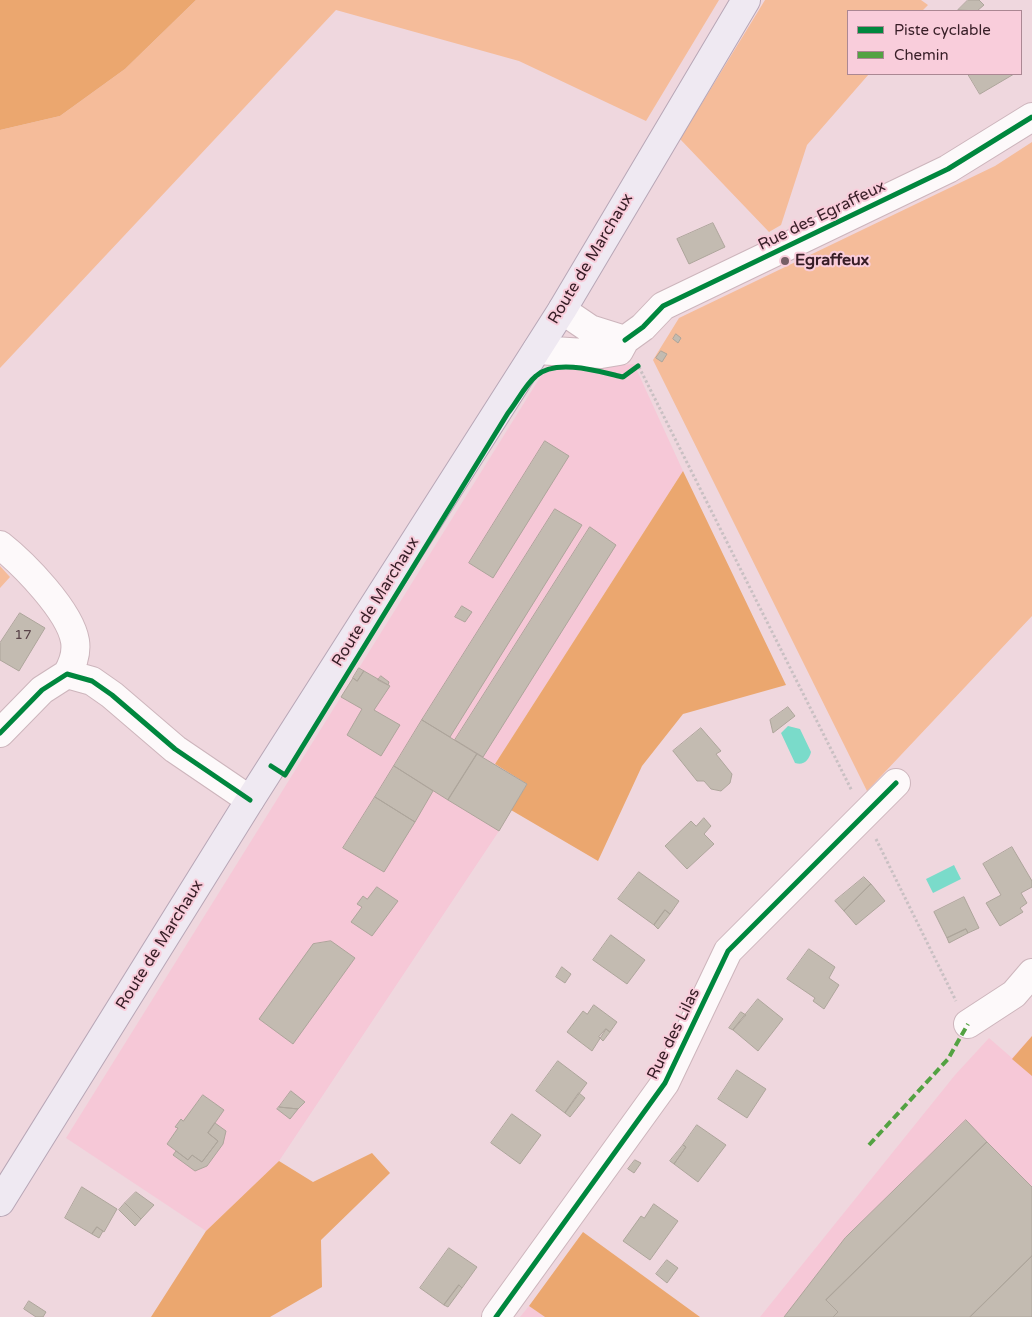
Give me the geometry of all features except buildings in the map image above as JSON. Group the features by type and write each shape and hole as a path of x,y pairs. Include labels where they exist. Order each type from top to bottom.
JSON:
{"main road":[{"name":"Route de Marchaux","path":"0,1202 250,800 562,310 746,0"}],"street":[{"name":"Rue des Egraffeux","path":"536,350 601,354 619,351 625,340 643,327 663,306 948,169 1032,117"},
{"path":"562,310 590,329 625,340"},
{"path":"0,545 19,560 43,586 71,629 76,649 73,663 67,674 42,690 0,733"},
{"path":"67,674 92,681 176,749 250,800"},
{"name":"Rue des Lilas","path":"496,1317 665,1083 728,951 896,783"},
{"path":"968,1024 1014,994 1032,973"}],"path":[{"path":"625,340 968,1024"}],"shaded area":[{"path":"0,0 196,0 125,69 60,116 0,130"},
{"path":"196,0 719,0 646,121 519,61 336,10 0,368 0,130 60,116 125,69"},
{"path":"765,0 921,0 928,5 923,10 847,10 847,75 868,75 807,145 781,225 769,232 680,139"},
{"path":"1032,142 1032,616 867,791 653,360 679,318 995,166"},
{"path":"634,364 683,471 495,764 527,784 499,831 279,1161 206,1231 66,1138 544,371"},
{"path":"683,471 786,685 683,714 642,766 598,861 511,810 527,784 495,764"},
{"path":"0,566 10,577 0,588"},
{"path":"788,726 800,729 811,752 809,758 803,763 795,763 781,733"},
{"path":"954,865 961,879 933,893 926,879"},
{"path":"1032,1036 1032,1317 760,1317 955,1075 989,1038 1012,1058"},
{"path":"1032,1036 1032,1076 1012,1059"},
{"path":"372,1153 390,1173 321,1240 322,1287 270,1317 151,1317 206,1231 279,1161 313,1182"},
{"path":"583,1232 700,1317 545,1317 529,1306"},
{"path":"529,1306 545,1317 520,1317"}],"marked path":[{"path":"869,1145 948,1059 968,1024"}],"cycle path":[{"path":"625,340 643,327 663,306 948,169 1032,117"},
{"path":"271,766 285,775 508,413 532,380 545,371 567,367 623,377 638,366"},
{"path":"0,733 42,690 67,674 92,681 112,695 175,749 250,800"},
{"path":"496,1317 665,1083 728,951 896,783"}],"place":[{"name":"Egraffeux","path":"785,261"}]}
